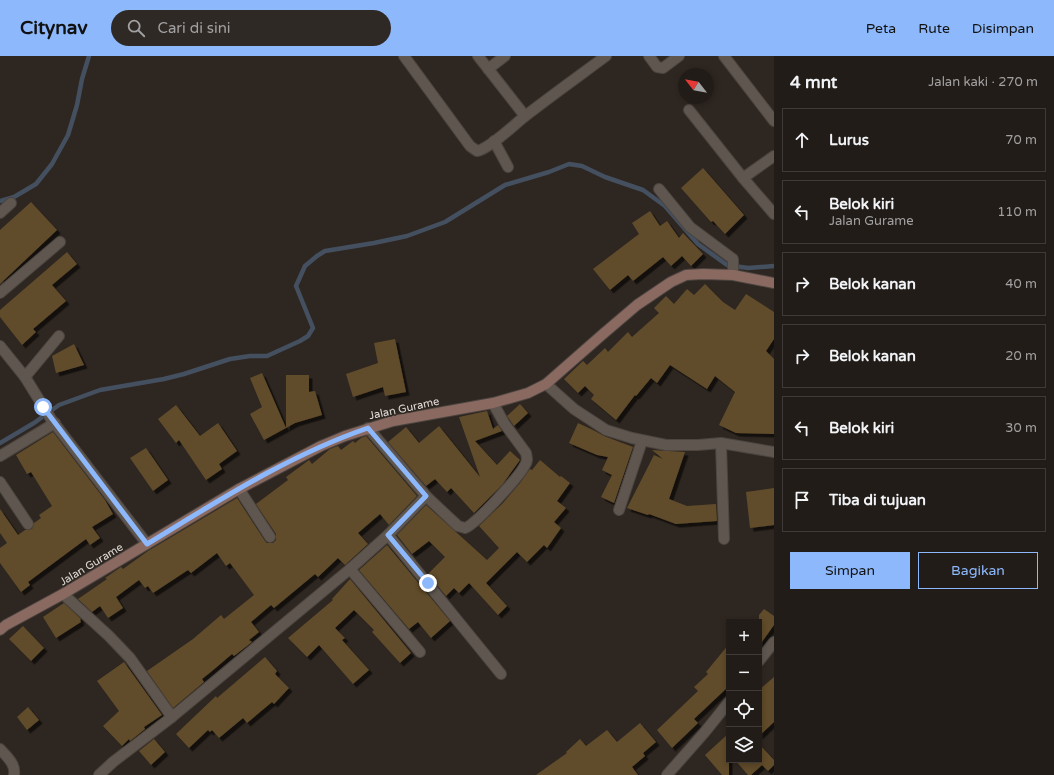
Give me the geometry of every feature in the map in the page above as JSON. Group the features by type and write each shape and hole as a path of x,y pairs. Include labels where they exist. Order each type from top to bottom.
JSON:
{"street":[{"path":"404,56 471,148 479,150 494,141 606,56"},
{"path":"478,56 525,116"},
{"path":"488,69 505,56"},
{"path":"649,56 657,67 663,68 679,56"},
{"path":"724,56 774,121"},
{"path":"689,110 774,214"},
{"path":"494,141 508,167"},
{"path":"744,178 774,156"},
{"path":"659,189 690,227 734,268"},
{"path":"0,213 11,203"},
{"path":"0,293 60,242"},
{"name":"Jalan Gurame","path":"0,630 6,625 63,594 239,489 321,446 393,420 493,403 528,393 546,384 637,305 671,282 686,275 703,274 734,268 774,283"},
{"path":"25,377 59,336"},
{"path":"0,346 25,377 53,421 147,544"},
{"path":"546,384 574,409 606,430 642,441 666,445 721,443 774,452"},
{"path":"368,428 426,496 458,526 465,528 470,526 482,514 525,466 527,460 526,453 504,423 493,403"},
{"path":"0,456 53,421"},
{"path":"620,510 642,441"},
{"path":"721,443 724,539"},
{"path":"0,482 28,524"},
{"path":"239,489 270,537"},
{"path":"99,775 113,762 172,717 350,569 388,535 426,496"},
{"path":"388,535 501,674"},
{"path":"350,569 420,652"},
{"path":"63,594 109,636 130,658 172,717"},
{"path":"762,657 774,642"},
{"path":"667,775 726,706"},
{"path":"0,749 13,764 14,775"}],"building":[{"path":"703,168 744,215 725,234 713,221 711,222 681,188"},
{"path":"31,202 57,230 0,284 0,230"},
{"path":"650,211 660,226 667,221 679,238 683,233 703,254 691,266 682,256 671,266 663,257 633,281 628,275 610,290 593,269 639,234 632,223"},
{"path":"67,252 77,264 52,285 66,301 33,329 36,332 22,345 0,317 0,310"},
{"path":"705,284 723,302 735,310 746,294 774,312 774,339 766,351 774,359 774,434 736,433 719,425 735,392 715,376 707,389 670,365 657,383 651,378 636,396 635,395 616,420 591,399 594,395 585,386 578,393 564,379 583,361 587,365 605,348 608,352 628,332 632,337 659,313 654,308 666,296 674,304 687,289 694,295"},
{"path":"395,339 406,392 385,396 383,387 353,397 346,374 378,363 374,343"},
{"path":"74,344 84,365 56,373 52,356"},
{"path":"262,373 286,428 264,440 250,414 262,407 250,378"},
{"path":"286,375 309,375 309,392 315,391 322,415 295,423 286,428"},
{"path":"520,404 528,413 514,426 507,416"},
{"path":"176,405 200,436 218,423 237,451 219,464 222,469 206,480 179,440 176,443 158,419"},
{"path":"487,411 493,429 498,425 502,431 475,441 497,465 510,451 520,460 502,485 474,513 451,488 447,492 435,479 426,486 388,442 406,427 419,443 439,426 480,477 459,417"},
{"path":"578,423 604,436 633,447 614,503 601,497 612,475 602,470 608,457 597,455 569,443"},
{"path":"53,432 105,500 113,514 92,527 100,538 90,545 86,539 28,582 30,585 21,592 0,563 0,548 7,543 0,533 0,509 18,535 25,530 32,529 34,523 41,518 39,515 52,506 31,472 27,474 16,455"},
{"path":"366,436 417,496 389,525 380,514 358,533 368,544 345,565 338,558 318,577 315,574 274,608 271,605 251,622 259,632 249,640 252,642 234,656 232,654 202,679 204,682 173,708 147,671 193,639 221,615 224,619 254,595 230,563 226,566 217,553 191,573 188,570 153,593 148,586 145,588 139,580 116,597 123,608 108,618 100,606 92,612 78,599 107,579 105,578 121,567 123,569 148,551 237,498 265,541 267,543 273,543 276,540 276,534 256,504 288,480 286,477 309,460 312,464 330,449 338,446 341,450 353,441 355,443"},
{"path":"146,448 168,480 153,491 130,458"},
{"path":"652,450 685,452 669,499 687,506 716,504 717,521 676,524 627,508 654,455 663,459"},
{"path":"540,460 560,477 561,476 570,483 557,501 566,508 554,522 561,528 547,548 544,545 527,562 517,552 486,583 507,606 498,615 469,583 459,593 454,588 446,596 428,574 445,557 429,541 412,554 397,535 426,505 487,560 499,548 479,526 502,504 530,469 532,470"},
{"path":"774,488 774,525 750,528 746,492"},
{"path":"387,545 450,621 431,638 418,622 409,629 359,570"},
{"path":"350,579 411,653 400,663 372,632 374,630 354,610 335,628 345,638 342,640 369,670 353,684 319,645 307,657 288,638 333,600 332,599"},
{"path":"64,603 81,619 81,622 56,638 43,617"},
{"path":"764,609 774,616 774,625 762,642 762,619 759,619 759,615"},
{"path":"23,626 44,648 31,661 9,639"},
{"path":"726,648 726,689 694,719 698,723 672,748 657,730 698,691 694,687 708,674 706,672"},
{"path":"265,657 277,671 275,674 289,688 274,704 272,702 247,723 243,718 219,738 212,730 210,732 208,730 189,748 176,734 216,696 217,698"},
{"path":"124,662 162,715 144,727 145,729 130,741 129,739 122,746 103,726 119,711 97,681"},
{"path":"774,677 774,722 762,733 762,691 762,687"},
{"path":"28,707 39,720 27,730 17,717"},
{"path":"640,723 656,742 643,753 645,756 632,767 638,775 536,775 567,753 566,752 580,739 586,746 607,730 617,742"},
{"path":"726,736 726,763 729,763 729,775 722,775 705,755"},
{"path":"154,739 165,752 151,765 139,751"},
{"path":"762,747 774,760 774,765 768,771 762,765 751,775 748,775 738,763 762,763"}],"waterway":[{"path":"0,201 14,197 36,184 52,164 68,135 89,56"},
{"path":"0,443 34,423 59,405 100,390 164,379 230,359 250,356 267,356 300,341 308,336 313,328 296,286 305,266 317,256 325,251 407,236 445,222 505,185 549,172 569,164 582,166 605,177 643,190 665,206 698,244 727,265 748,268 774,266"}],"route":[{"path":"43,407 147,544 239,489 285,464 321,446 368,428 426,496 388,535 428,583"}]}
